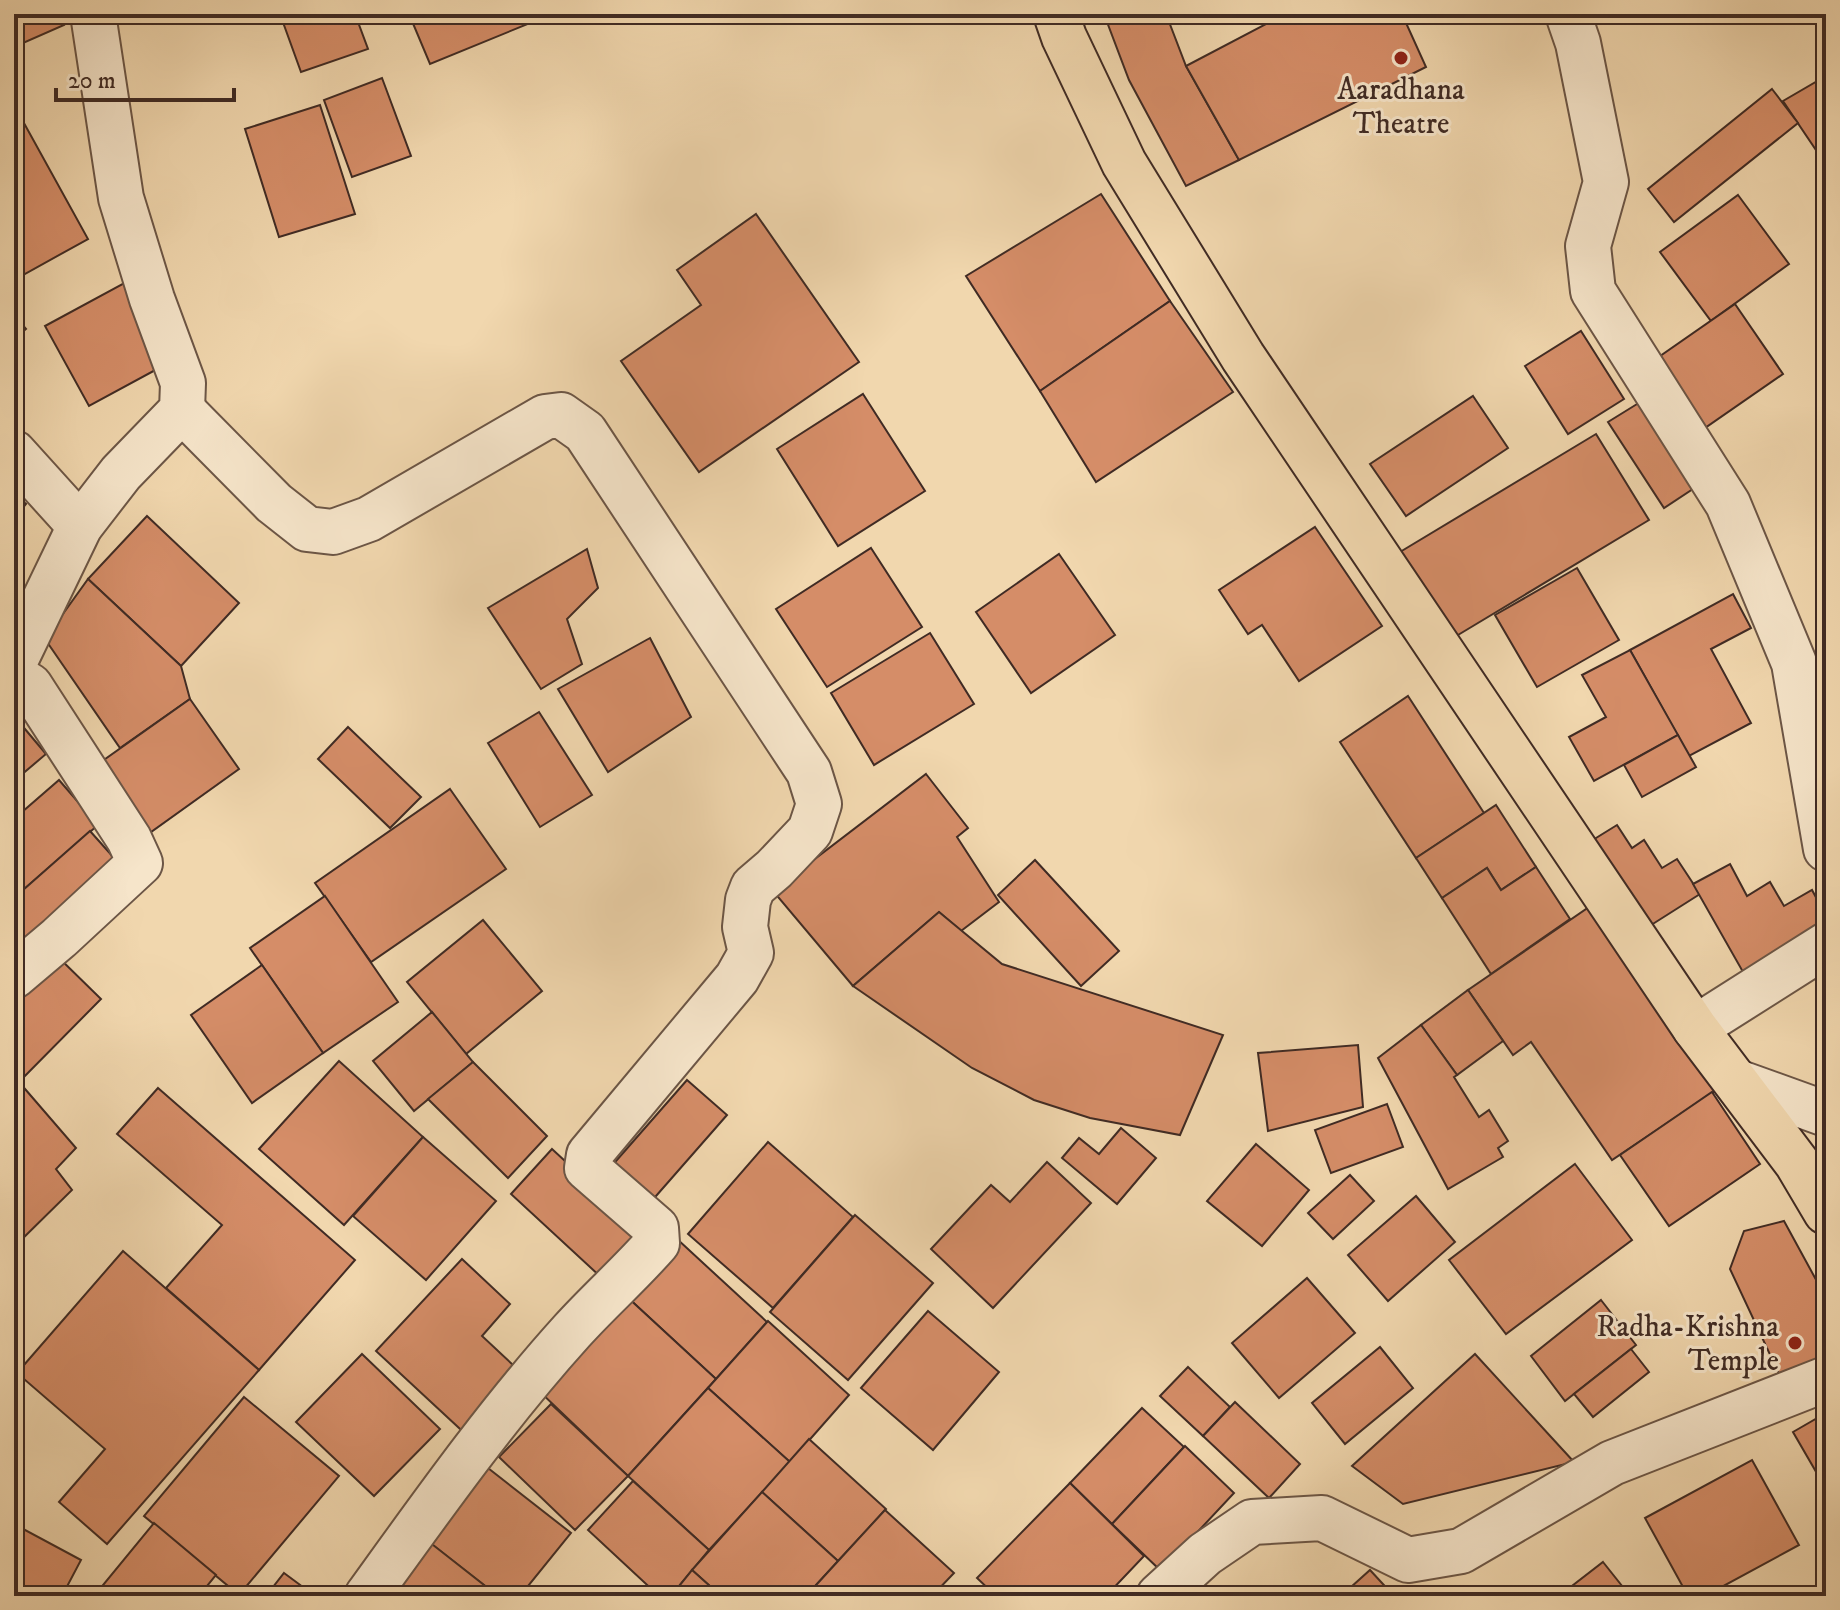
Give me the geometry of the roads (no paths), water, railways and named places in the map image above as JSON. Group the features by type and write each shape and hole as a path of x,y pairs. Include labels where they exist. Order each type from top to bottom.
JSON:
{"main road":[{"path":"1056,14 1124,163 1243,357 1695,1028 1797,1163 1826,1212"}],"street":[{"path":"14,663 80,526 121,473 182,410 183,383 152,299 121,198 93,14"},
{"path":"1568,14 1578,43 1606,182 1588,246 1593,291 1728,504 1794,663 1826,849"},
{"path":"182,410 274,503 307,529 333,532 369,519 545,417 561,415 585,432 594,445 809,772 819,804 810,831 753,887 745,927 751,953 737,978 589,1155 587,1168 656,1228 657,1243 629,1276 573,1330 480,1440 367,1596"},
{"path":"14,453 80,526"},
{"path":"14,676 30,686 129,839 140,863 14,976"},
{"path":"1695,1028 1826,945"},
{"path":"1737,1082 1826,1114"},
{"path":"1159,1596 1205,1554 1252,1522 1322,1518 1408,1560 1461,1551 1612,1463 1826,1379"}],"place":[{"name":"Aaradhana Theatre","path":"1401,58"},
{"name":"Radha-Krishna Temple","path":"1795,1343"}]}
